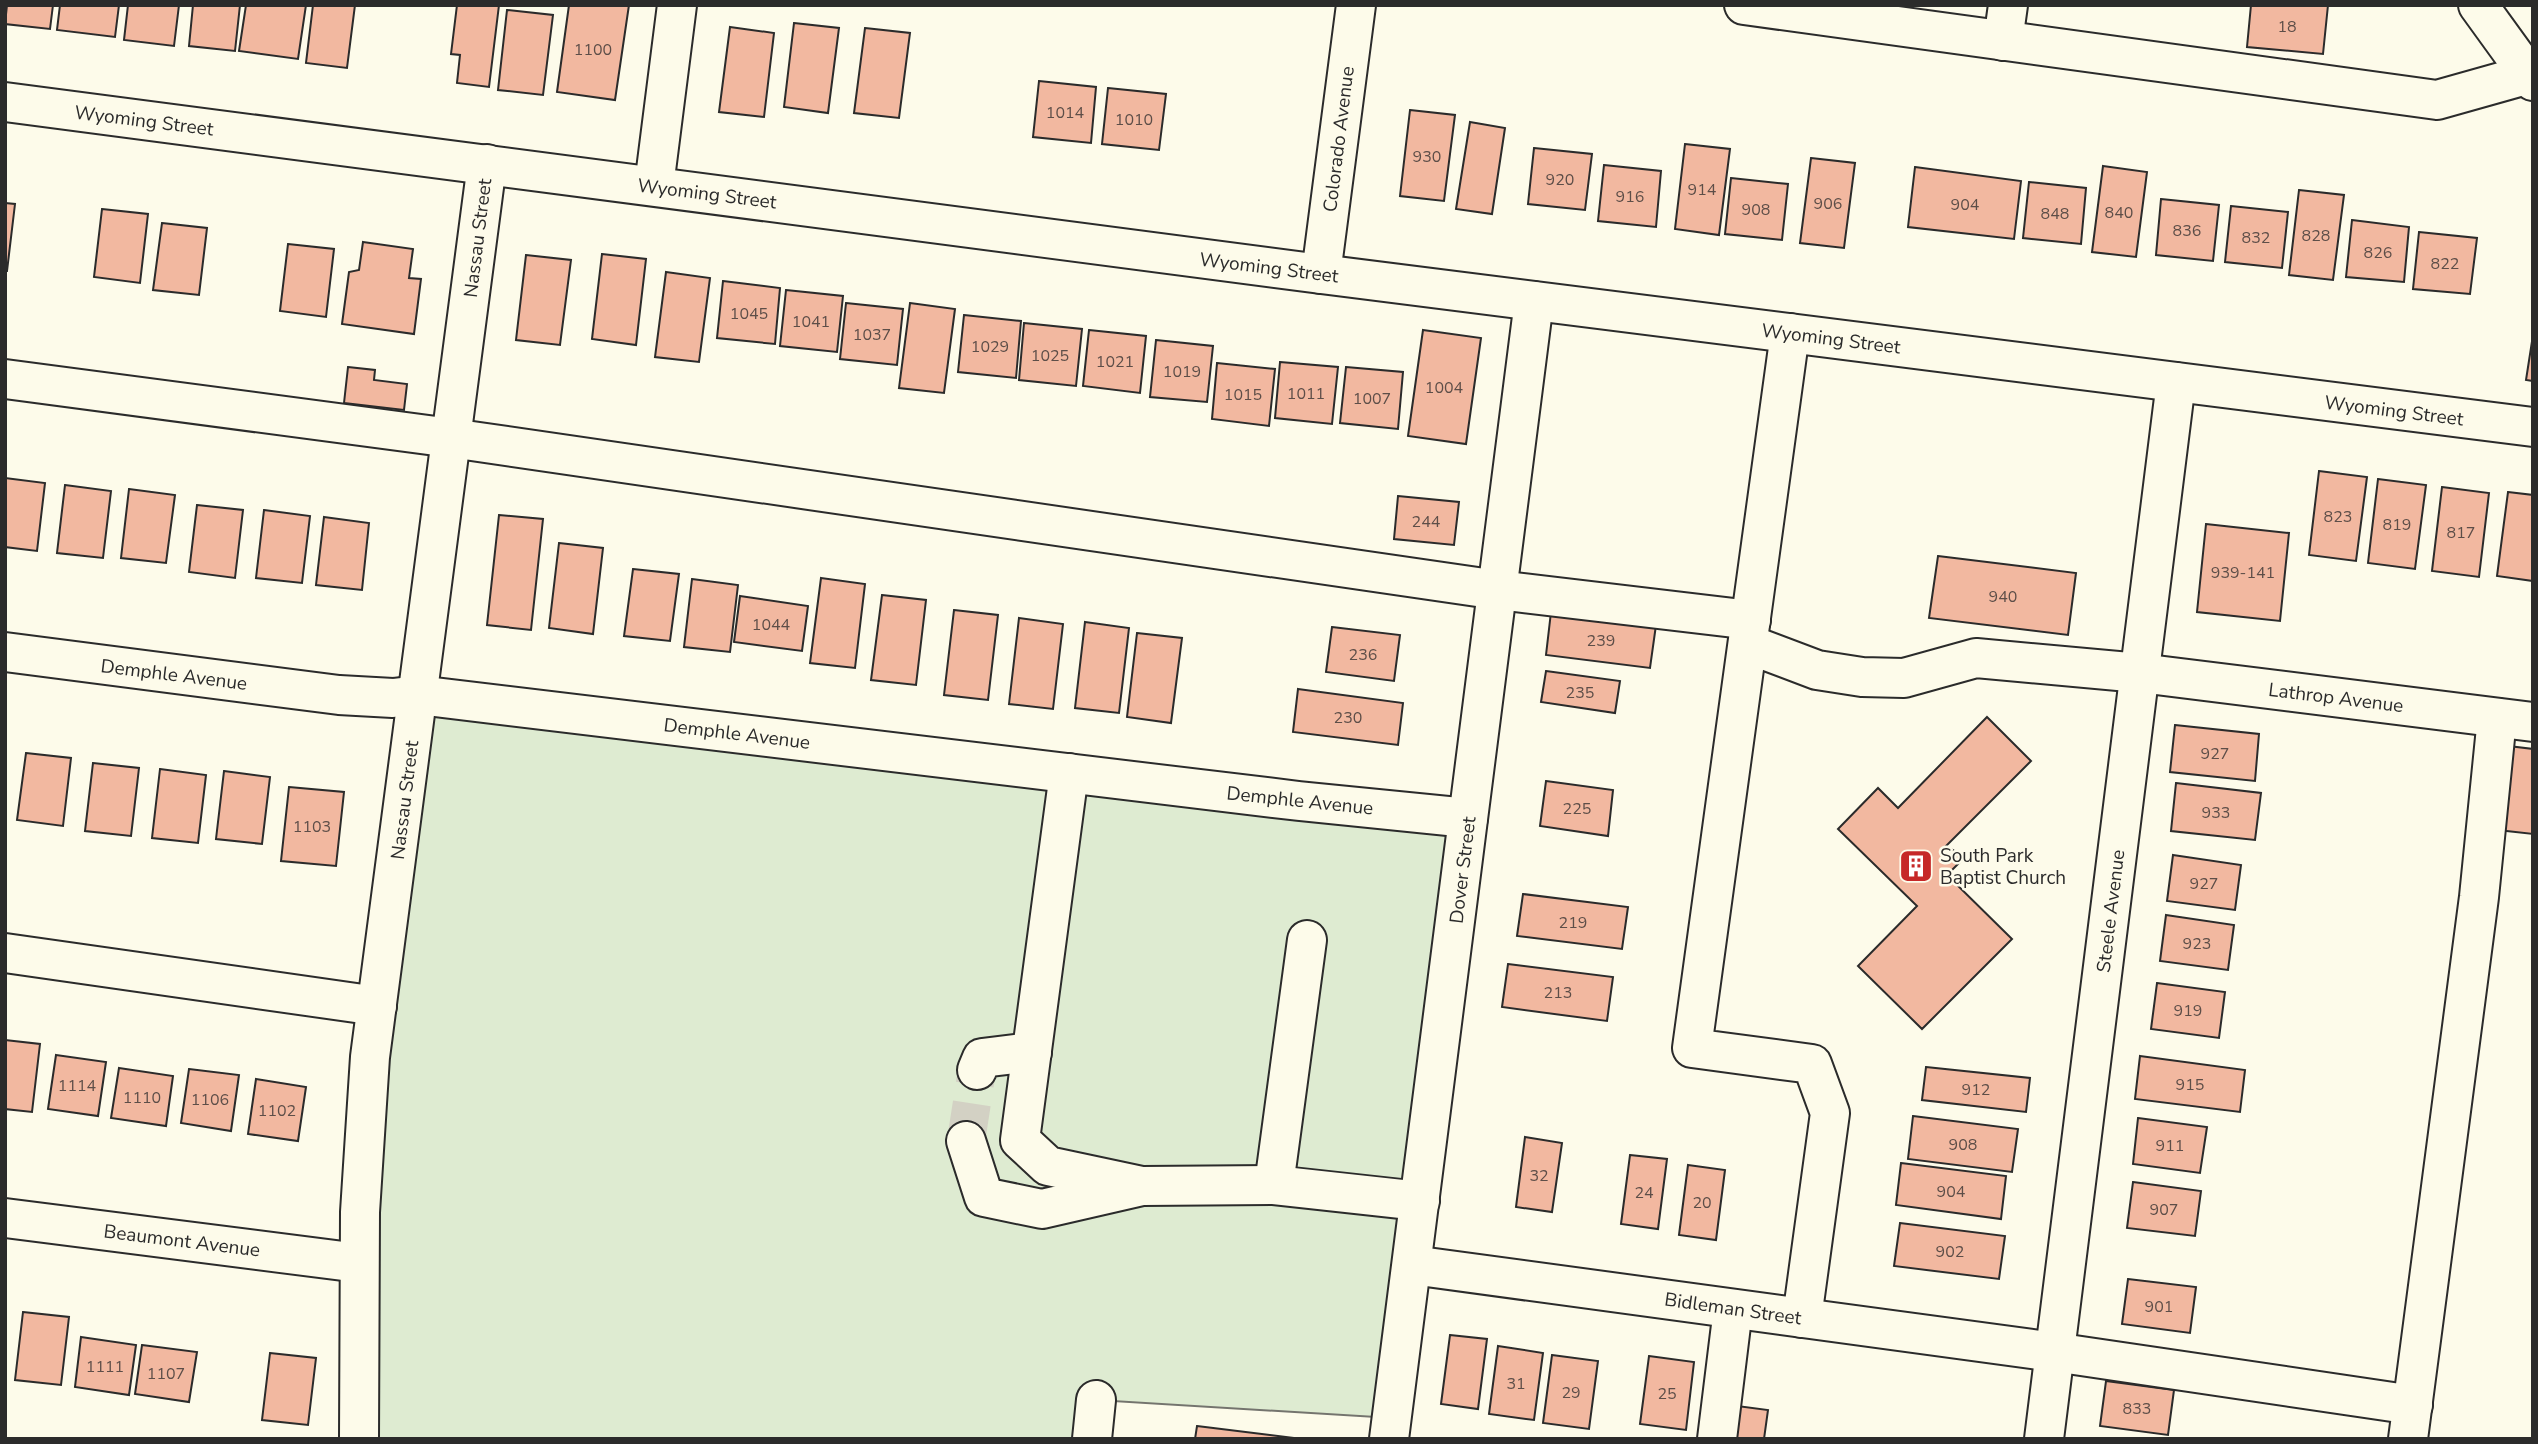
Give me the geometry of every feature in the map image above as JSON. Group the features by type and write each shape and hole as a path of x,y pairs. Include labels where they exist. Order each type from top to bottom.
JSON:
{"street":[{"path":"654,186 677,5"},
{"name":"Colorado Avenue","path":"1321,274 1356,5"},
{"path":"1744,5 2005,23 2437,100 2532,77 2478,5"},
{"name":"Wyoming Street","path":"5,102 1321,274 2533,428"},
{"name":"Nassau Street","path":"359,1439 360,1212 370,1057 487,164"},
{"name":"Dover Street","path":"1389,1439 1534,301"},
{"path":"1790,333 1692,1048 1812,1063 1830,1113 1802,1318"},
{"name":"Lathrop Avenue","path":"5,379 451,438 1497,590 1749,632 1817,670 1862,677 1904,678 1976,659 2140,673 2515,720"},
{"name":"Steele Avenue","path":"2043,1439 2176,382"},
{"name":"Demphle Avenue","path":"5,652 339,695 393,698 418,695 1299,801 1468,818"},
{"path":"2411,1422 2479,897 2515,720"},
{"path":"1069,773 1020,1140 1048,1166 1142,1186 1274,1185 1420,1201"},
{"path":"1274,1185 1307,940"},
{"path":"5,953 377,1006"},
{"path":"977,1070 982,1058 1032,1052"},
{"path":"966,1141 984,1197 1042,1209 1142,1186"},
{"name":"Beaumont Avenue","path":"5,1218 359,1263"},
{"name":"Bidleman Street","path":"1412,1265 2054,1352 2411,1422"},
{"path":"1717,1439 1733,1308"},
{"path":"1092,1439 1096,1400"}],"green space":[{"path":"418,695 1468,818 1392,1418 1097,1400 1092,1439 359,1439"}],"building":[{"path":"7,5 53,5 50,29 5,24"},
{"path":"60,5 119,5 115,37 57,30"},
{"path":"128,5 179,5 174,46 124,40"},
{"path":"193,5 240,5 235,51 189,46"},
{"path":"246,5 306,5 298,59 239,51"},
{"path":"313,5 355,5 347,68 306,63"},
{"path":"457,5 499,5 489,87 457,83 460,55 451,54"},
{"path":"569,5 629,5 615,100 557,92"},
{"path":"2251,5 2328,5 2323,54 2247,47"},
{"path":"507,10 553,15 543,95 498,90"},
{"path":"794,23 839,28 828,113 784,107"},
{"path":"730,27 774,33 764,117 719,112"},
{"path":"865,28 910,33 899,118 854,113"},
{"path":"1039,81 1096,87 1091,143 1033,137"},
{"path":"1108,88 1166,94 1159,150 1102,144"},
{"path":"1410,110 1455,115 1444,201 1400,196"},
{"path":"1470,122 1505,128 1492,214 1456,209"},
{"path":"1685,144 1730,149 1719,235 1675,229"},
{"path":"1534,148 1592,154 1585,210 1528,204"},
{"path":"1811,158 1855,163 1844,248 1800,243"},
{"path":"1604,165 1661,171 1656,227 1598,221"},
{"path":"2103,166 2147,172 2136,257 2092,252"},
{"path":"1915,167 2021,181 2014,239 1908,227"},
{"path":"1731,178 1788,184 1782,240 1725,234"},
{"path":"2029,182 2086,188 2081,244 2023,238"},
{"path":"2299,190 2344,195 2333,280 2289,275"},
{"path":"2161,199 2219,205 2213,261 2156,255"},
{"path":"5,203 15,204 7,271 5,271"},
{"path":"2231,206 2288,212 2282,268 2225,262"},
{"path":"102,209 148,214 140,283 94,277"},
{"path":"2352,220 2409,227 2404,282 2346,277"},
{"path":"162,223 207,228 199,295 153,290"},
{"path":"2419,232 2477,238 2470,294 2413,289"},
{"path":"363,242 413,249 409,278 421,279 414,334 342,324 349,272 359,270"},
{"path":"288,244 334,249 326,317 280,311"},
{"path":"602,254 646,259 636,345 592,339"},
{"path":"526,255 571,260 560,345 516,340"},
{"path":"666,272 710,278 699,362 655,357"},
{"path":"723,281 780,288 775,344 717,338"},
{"path":"786,290 843,296 837,352 780,346"},
{"path":"846,303 903,309 897,365 840,359"},
{"path":"910,303 955,309 944,393 899,388"},
{"path":"964,315 1021,321 1016,378 958,372"},
{"path":"1024,323 1082,329 1076,386 1019,380"},
{"path":"1089,330 1146,336 1140,393 1083,386"},
{"path":"1423,330 1481,338 1466,444 1408,436"},
{"path":"2533,335 2533,381 2526,380"},
{"path":"1156,340 1213,346 1207,402 1150,397"},
{"path":"1280,362 1338,367 1332,424 1275,418"},
{"path":"1217,363 1275,369 1269,426 1212,419"},
{"path":"348,367 375,370 374,380 407,384 404,410 344,403"},
{"path":"1346,367 1403,372 1398,429 1340,423"},
{"path":"2319,471 2367,477 2356,561 2309,555"},
{"path":"5,478 45,483 37,551 5,547"},
{"path":"2378,479 2426,485 2415,569 2368,563"},
{"path":"65,485 111,491 103,558 57,553"},
{"path":"2442,487 2489,493 2479,577 2432,571"},
{"path":"129,489 175,495 166,563 121,558"},
{"path":"2508,492 2533,495 2533,581 2497,576"},
{"path":"1398,496 1459,502 1454,545 1394,539"},
{"path":"197,505 243,510 235,578 189,572"},
{"path":"264,510 310,516 302,583 256,578"},
{"path":"499,515 543,519 531,630 487,625"},
{"path":"324,517 369,523 362,590 316,585"},
{"path":"2206,524 2289,533 2280,621 2197,612"},
{"path":"559,543 603,548 593,634 549,628"},
{"path":"1938,556 2076,573 2068,635 1929,618"},
{"path":"633,569 679,574 670,641 624,636"},
{"path":"821,578 865,584 855,668 810,663"},
{"path":"692,579 738,585 730,652 684,647"},
{"path":"882,595 926,600 916,685 871,680"},
{"path":"740,596 808,606 802,651 734,642"},
{"path":"954,610 998,615 988,700 944,695"},
{"path":"1551,612 1656,625 1650,668 1546,655"},
{"path":"1019,618 1063,624 1053,709 1009,704"},
{"path":"1085,622 1129,628 1119,713 1075,708"},
{"path":"1332,627 1400,635 1394,681 1326,672"},
{"path":"1137,633 1182,638 1171,723 1127,717"},
{"path":"1546,671 1620,681 1615,713 1541,702"},
{"path":"1298,689 1403,703 1398,745 1293,732"},
{"name":"South Park Baptist Church","path":"1987,717 2031,761 1946,846 1965,857 1947,875 2012,939 1922,1029 1858,966 1917,906 1838,829 1878,788 1898,808"},
{"path":"2175,725 2259,734 2255,781 2170,772"},
{"path":"2500,745 2533,749 2533,834 2489,829"},
{"path":"26,753 71,758 63,826 17,820"},
{"path":"93,763 139,768 131,836 85,831"},
{"path":"160,769 206,775 198,843 152,838"},
{"path":"224,771 270,777 262,844 216,839"},
{"path":"1546,781 1613,790 1608,836 1540,826"},
{"path":"2176,783 2261,793 2255,840 2171,831"},
{"path":"289,787 344,792 336,866 281,861"},
{"path":"2173,855 2241,865 2235,910 2167,901"},
{"path":"1523,894 1628,907 1622,949 1517,936"},
{"path":"2166,915 2234,925 2228,970 2160,961"},
{"path":"1508,964 1613,977 1607,1021 1502,1007"},
{"path":"2157,983 2225,992 2219,1038 2151,1029"},
{"path":"5,1040 40,1044 32,1112 5,1109"},
{"path":"56,1055 106,1062 98,1116 48,1109"},
{"path":"2140,1056 2245,1070 2240,1112 2135,1099"},
{"path":"1926,1067 2030,1078 2026,1112 1922,1100"},
{"path":"119,1068 173,1076 166,1126 111,1118"},
{"path":"189,1069 239,1075 231,1131 181,1123"},
{"path":"256,1079 306,1087 298,1141 248,1134"},
{"path":"1913,1116 2018,1129 2012,1172 1908,1159"},
{"path":"2138,1118 2207,1127 2200,1173 2133,1164"},
{"path":"1525,1137 1562,1143 1552,1212 1516,1207"},
{"path":"1630,1155 1667,1159 1658,1229 1621,1224"},
{"path":"1901,1163 2006,1176 2001,1219 1896,1205"},
{"path":"1688,1165 1725,1170 1716,1240 1679,1235"},
{"path":"2133,1182 2201,1191 2195,1236 2127,1228"},
{"path":"1900,1223 2005,1236 1999,1279 1894,1266"},
{"path":"2128,1279 2196,1287 2190,1333 2122,1324"},
{"path":"23,1312 69,1317 61,1385 15,1380"},
{"path":"1450,1335 1487,1339 1478,1409 1441,1404"},
{"path":"81,1337 136,1345 129,1395 75,1387"},
{"path":"142,1345 197,1352 189,1402 135,1394"},
{"path":"1498,1346 1543,1353 1534,1420 1489,1414"},
{"path":"270,1353 316,1358 308,1425 262,1420"},
{"path":"1552,1355 1598,1361 1589,1429 1543,1423"},
{"path":"1649,1356 1694,1362 1686,1430 1640,1424"},
{"path":"2106,1381 2174,1390 2168,1435 2100,1426"},
{"path":"1722,1404 1768,1410 1764,1439 1718,1439"},
{"path":"1197,1426 1302,1439 1195,1439"}],"tunnel":[{"path":"966,1141 977,1070"}],"place":[{"name":"South Park Baptist Church","path":"1916,866"}]}
